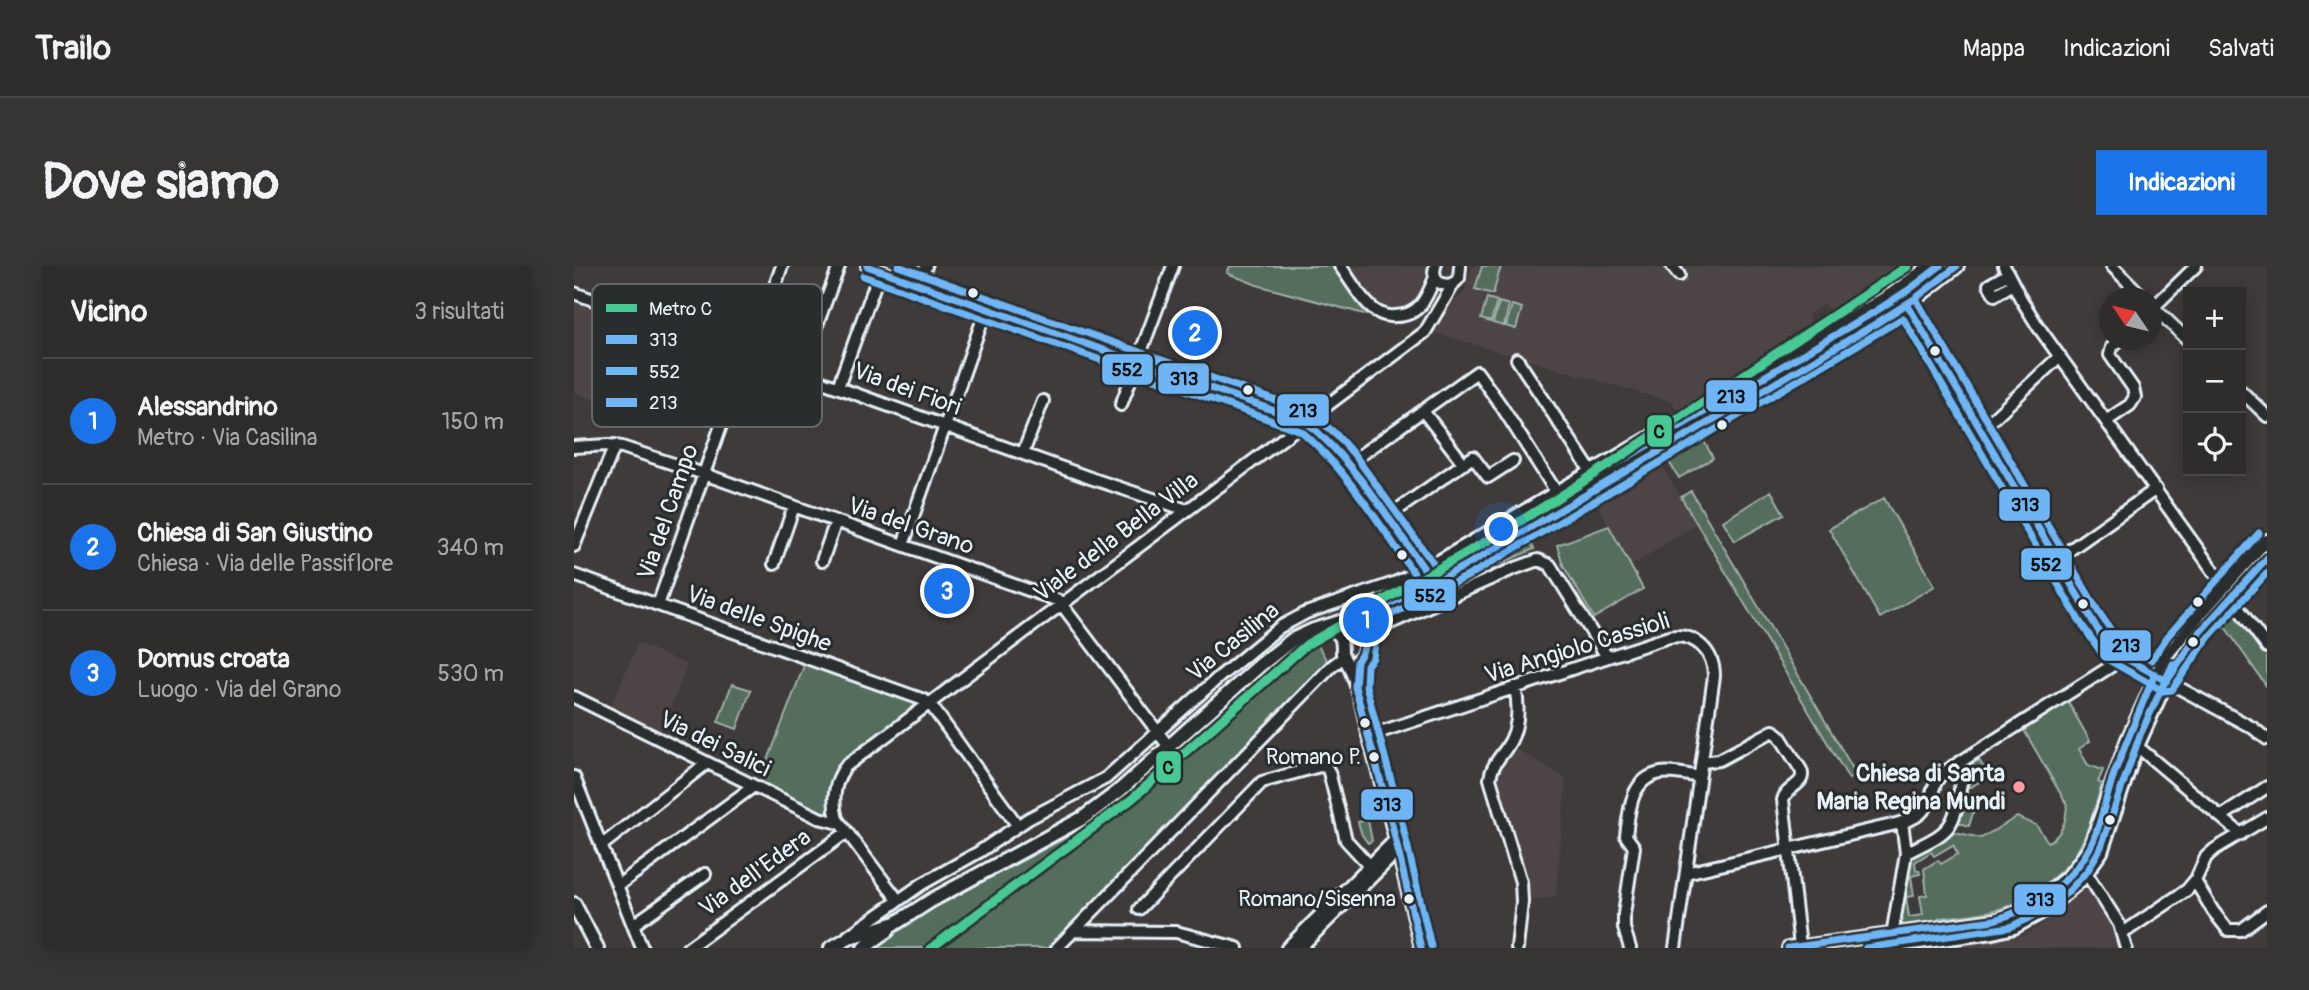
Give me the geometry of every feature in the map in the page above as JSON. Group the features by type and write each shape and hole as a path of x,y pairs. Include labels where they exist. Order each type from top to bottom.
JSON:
{"main road":[{"name":"Via Casilina","path":"864,948 932,900 1087,816 1282,647 1310,631 1354,619 1434,583 1907,304 1958,266"},
{"name":"Via Casilina","path":"1377,610 1392,610 1457,581 1503,551 1530,527"},
{"path":"574,904 580,927 597,948"},
{"name":"Via Casilina","path":"836,945 896,923"}],"street":[{"name":"Via del Campo","path":"775,284 782,266"},
{"path":"822,311 839,266"},
{"path":"867,266 1138,360 1306,422 1329,441 1348,464 1434,583"},
{"path":"920,284 926,266"},
{"path":"1121,405 1172,266"},
{"path":"1340,266 1372,308 1391,317 1416,311 1428,295 1435,271"},
{"name":"Viale della Bella Villa","path":"839,822 835,811 835,790 843,770 850,762 1425,332 1454,283 1460,278 1460,266"},
{"name":"Via Casilina","path":"836,945 898,900 1018,826 1106,778 1218,678 1280,627 1306,612 1394,583 1425,569 1555,490 1821,336 1899,288 1929,266"},
{"path":"2112,266 2133,287"},
{"path":"2162,299 2196,266"},
{"path":"838,387 880,271"},
{"path":"1435,271 1442,284 1454,283"},
{"path":"2008,275 2028,311 2225,587"},
{"name":"Via dei Fiori","path":"574,293 592,299"},
{"path":"1907,304 2105,642 2124,658 2253,728 2267,739"},
{"path":"903,545 987,307"},
{"path":"2162,315 2183,335"},
{"path":"1834,328 1837,346"},
{"path":"1821,336 1837,346"},
{"path":"2106,421 2132,403 2136,395 2110,355 2111,350"},
{"path":"1980,430 2060,356"},
{"path":"1517,359 1590,470"},
{"path":"1348,464 1477,372 1555,490"},
{"name":"Via dei Fiori","path":"822,381 1187,510"},
{"path":"2246,396 2267,416"},
{"path":"1023,453 1043,401"},
{"path":"1423,411 1464,464"},
{"name":"Via del Campo","path":"658,605 721,427"},
{"path":"574,547 615,445"},
{"name":"Via del Grano","path":"574,447 615,445 1046,595 1063,604 1169,747"},
{"path":"1387,517 1473,457 1488,477 1513,461"},
{"path":"2057,559 2155,489"},
{"path":"774,564 794,506"},
{"path":"822,561 836,521"},
{"path":"1882,948 2007,917 2033,904 2073,871 2090,848 2122,754 2155,674 2175,644 2267,540"},
{"path":"1788,948 1895,943 1998,932 2018,926 2045,911 2087,874 2104,848 2138,747 2167,681 2183,654 2267,558"},
{"path":"1364,646 1384,626 1538,560 1553,568 1608,657"},
{"name":"Via delle Spighe","path":"574,575 929,704"},
{"path":"2231,598 2267,648"},
{"path":"1057,948 1332,666 1362,656 1377,617 1377,610"},
{"path":"1354,619 1364,646"},
{"path":"1354,619 1343,642 1342,651 1349,659 1421,948"},
{"path":"1327,626 1343,642"},
{"name":"Via Angiolo Cassioli","path":"1368,736 1679,635 1692,639 1706,650 1713,662 1714,676 1675,948"},
{"path":"1343,642 1354,640 1364,646"},
{"path":"1686,873 1914,817 1924,810 1930,801 1937,779 1953,766 2124,658"},
{"path":"1515,687 1519,707 1516,727 1509,744 1492,768 1490,779 1522,885 1517,948"},
{"name":"Via dei Salici","path":"574,697 820,818 839,822"},
{"path":"929,704 1018,826"},
{"path":"1702,762 1715,762 1773,731 1777,733 1803,776 1783,798 1800,946"},
{"path":"2138,747 2241,834"},
{"path":"601,846 707,763"},
{"path":"1139,909 1262,782 1322,766 1329,772 1346,840 1370,866"},
{"path":"1906,853 1942,835 1951,825 1961,782 1953,766"},
{"path":"1630,948 1624,919 1634,847 1626,836 1633,795 1641,783 1657,774 1699,777"},
{"path":"574,777 642,948"},
{"path":"617,886 754,786"},
{"path":"2222,816 2267,787"},
{"path":"2123,933 2185,892 2208,855 2267,818"},
{"path":"839,822 898,900"},
{"path":"1895,943 1906,853 1902,822"},
{"name":"Via dell'Edera","path":"688,948 847,832"},
{"path":"1287,948 1370,866 1396,846"},
{"path":"1300,948 1396,846"},
{"path":"633,925 705,874"},
{"path":"2087,874 2123,933 2122,939 2126,948"},
{"path":"2194,881 2228,930 2241,930 2267,911"},
{"path":"1074,931 1176,932 1237,948"}],"shaded area":[{"path":"1347,266 1428,266 1419,296 1411,306 1400,310 1387,308 1373,301"},
{"path":"1472,266 1665,266 1674,279 1684,270 1681,266 1919,266 1836,320 1824,304 1808,315 1811,335 1678,412 1672,402 1431,332 1439,314 1464,293"},
{"path":"574,298 592,304 592,399 574,392"},
{"path":"1661,464 1696,524 1631,566 1594,499"},
{"path":"638,643 687,665 660,735 609,711"},
{"path":"1514,748 1566,778 1556,896 1526,902 1526,875 1495,782 1501,765"},
{"path":"2086,888 2116,931 2119,948 1938,948 2026,934 2040,926"}],"green space":[{"path":"1230,266 1332,266 1368,315 1257,285 1227,273"},
{"path":"1482,266 1501,266 1493,294 1475,289"},
{"path":"1487,298 1497,301 1491,322 1481,319"},
{"path":"1499,302 1509,305 1504,326 1493,323"},
{"path":"1512,305 1522,308 1516,329 1506,326"},
{"path":"1704,441 1713,458 1679,478 1669,462"},
{"path":"1691,491 1856,774 1849,779 1681,497"},
{"path":"1771,491 1784,514 1735,541 1723,521"},
{"path":"1884,498 1935,586 1880,618 1829,529"},
{"path":"1609,526 1643,589 1594,618 1563,565 1557,545"},
{"path":"1529,540 1534,549 1486,570 1491,565"},
{"path":"2235,609 2267,654 2267,687 2221,621 2229,610"},
{"path":"1314,639 1327,661 1051,948 873,948 931,909 1086,827 1120,804 1184,744 1224,712 1254,679 1286,651"},
{"path":"805,663 920,703 845,759 834,773 829,810 822,814 759,784"},
{"path":"732,684 751,690 737,729 718,722"},
{"path":"2068,702 2090,741 2079,749 2088,765 2103,770 2098,782 2102,784 2092,817 2075,855 2049,881 2022,900 1985,913 1939,918 1938,922 1898,930 1910,857 1955,832 1981,838 2017,817 2036,825 2048,842 2060,831 2065,821 2067,805 2024,730","holes":["1953,845 1958,854 1941,864 1938,860 1924,869 1927,895 1920,896 1923,915 1909,917 1906,897 1914,896 1911,876 1920,874 1919,870 1916,870 1915,862 1931,852 1934,856"]},
{"path":"1979,760 1989,776 1968,787 1970,780 1964,769"},
{"path":"1966,796 1977,800 1969,826 1957,822"},
{"path":"1368,820 1372,841 1368,843 1358,822"}],"metro line":[{"name":"C","path":"931,948 1132,799 1306,645 1506,530 1575,487 1908,266"}],"transit line":[{"name":"313","path":"867,266 1306,422 1325,439 1359,478 1434,583"},
{"name":"213","path":"898,266 1311,413 1336,434 1356,457 1443,577"},
{"name":"213","path":"1429,574 1876,311 1940,266"},
{"name":"313","path":"1377,610 1465,566 1872,326 1916,298 1957,266"},
{"name":"552","path":"863,276 1301,431 1319,447 1352,485 1425,589"},
{"name":"213","path":"1916,299 2098,611 2119,642 2152,660 2167,637 2259,533"},
{"name":"313","path":"1907,304 2105,642 2121,656 2167,681"},
{"name":"552","path":"1431,946 1366,686 1367,665 1373,658 1375,644 1388,616 1470,575 1903,318 2080,622 2105,658 2163,691 2172,690 2208,638 2267,573"},
{"name":"313","path":"2167,681 2200,632 2267,558"},
{"name":"313","path":"1357,661 1377,610"},
{"name":"313","path":"1357,661 1355,687 1389,812 1421,948"},
{"name":"552","path":"1866,948 2010,927 2039,913 2067,893 2088,870 2101,847 2140,735 2173,664"},
{"name":"313","path":"1788,948 1994,920 2024,909 2052,891 2076,869 2093,841 2114,774 2155,674"}],"place":[{"name":"Chiesa di San Giustino","path":"1195,333"},
{"name":"Domus croata","path":"947,591"},
{"name":"Alessandrino","path":"1366,620"},
{"name":"Romano P.","path":"1374,757"},
{"name":"Chiesa di Santa Maria Regina Mundi","path":"2019,787"},
{"name":"Romano/Sisenna","path":"1409,899"}]}
